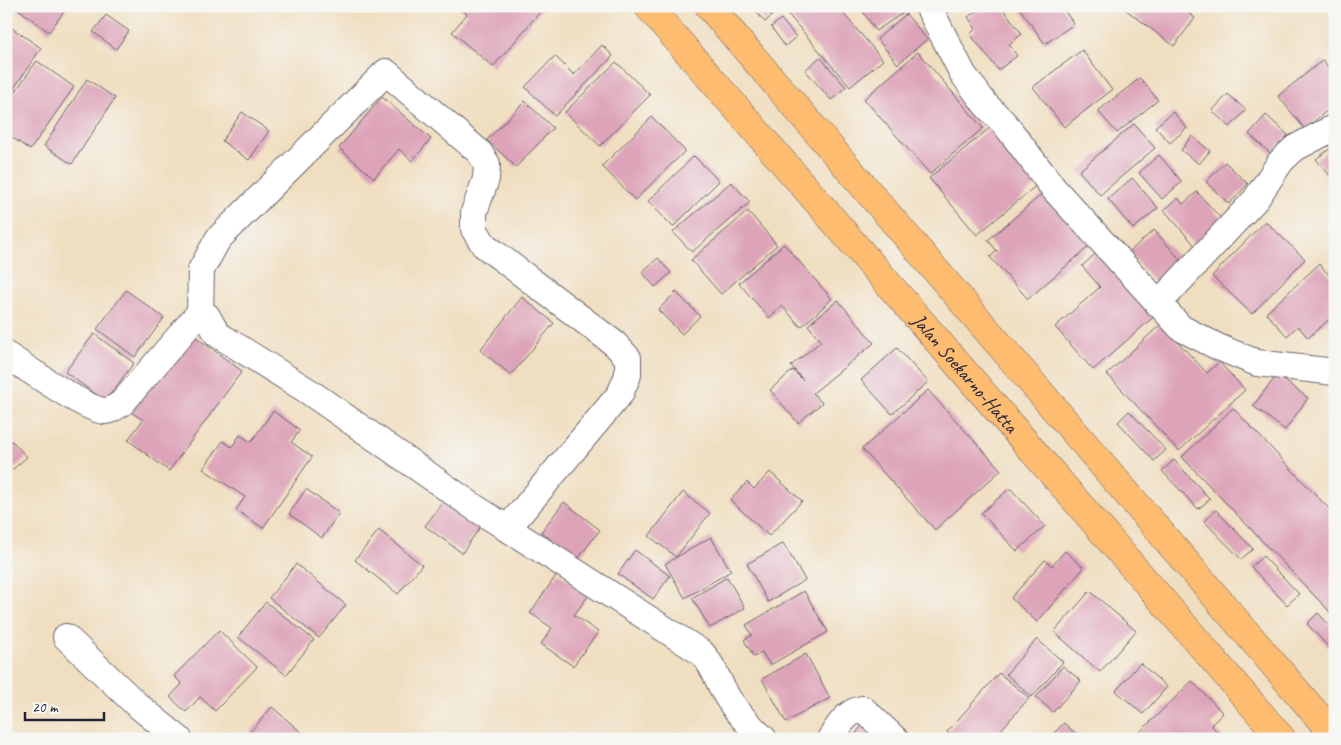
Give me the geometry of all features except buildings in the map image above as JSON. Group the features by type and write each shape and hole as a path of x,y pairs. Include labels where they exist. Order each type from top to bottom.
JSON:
{"highway":[{"name":"Jalan Soekarno-Hatta","path":"648,6 1282,739"},
{"path":"709,6 1335,736"}],"street":[{"path":"928,6 963,74 986,104 1005,124 1054,189 1181,328 1218,347 1257,363 1335,372"},
{"path":"6,355 86,404 104,411 111,410 122,402 200,312 201,270 218,239 386,72 479,152 487,164 486,179 474,212 474,229 484,245 615,344 628,358 628,375 620,394 507,529"},
{"path":"1158,304 1256,199 1281,161 1295,148 1335,127"},
{"path":"200,312 207,316 217,334 308,391 507,529 702,653 709,660 728,699 744,720 764,739"},
{"path":"66,637 136,704 178,739"},
{"path":"830,739 846,715 863,709 895,739"}]}
